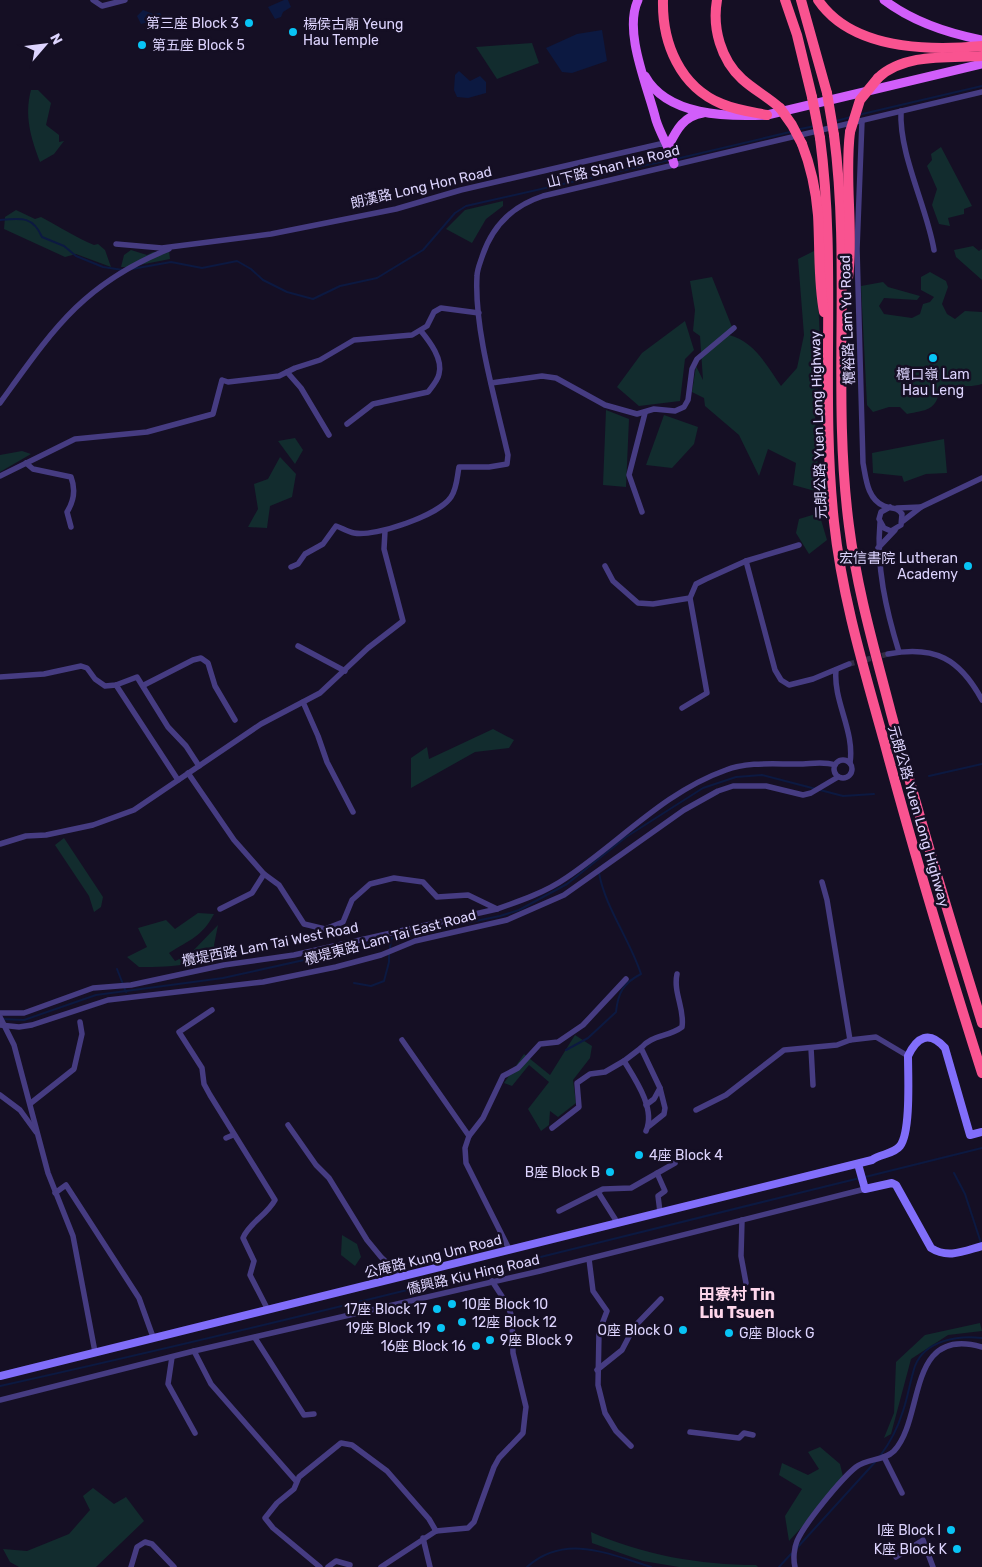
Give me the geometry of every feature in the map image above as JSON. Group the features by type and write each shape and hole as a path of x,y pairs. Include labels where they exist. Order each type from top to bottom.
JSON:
{"highway":[{"path":"663,0 664,23 669,47 679,68 689,81 708,98 724,105 767,115"},
{"path":"717,0 717,31 720,45 728,62 743,80 780,108 802,144 812,174 816,200 820,294 828,332"},
{"name":"元朗公路 Yuen Long Highway","path":"786,0 802,53 820,138 826,204 830,475 842,579 859,650 925,892 982,1073"},
{"name":"元朗公路 Yuen Long Highway","path":"801,0 827,93 834,135 842,222 843,428 846,501 862,603 920,821 982,1023"},
{"path":"818,0 828,13 840,23 868,37 924,47 982,46"},
{"path":"843,316 851,258 850,132 860,100 878,78 891,69 916,61 982,56"}],"main road":[{"path":"638,0 633,14 633,31 660,134 670,148 674,162"},
{"path":"884,0 931,27 982,40"},
{"path":"670,148 683,121 691,116 713,113 767,115 982,64"},
{"path":"645,76 652,88 664,98 685,107 713,113"}],"street":[{"path":"94,0 102,6 126,0"},
{"name":"山下路 Shan Ha Road","path":"385,531 412,521 446,502 455,488 459,467 489,467 507,464 508,456 491,383 479,313 477,274 487,241 500,222 509,214 533,199 674,162 862,121 982,92"},
{"path":"901,111 907,156 919,200 931,232 934,250"},
{"name":"欖裕路 Lam Yu Road","path":"862,121 857,249 863,464 873,497 884,506 890,507"},
{"name":"朗漢路 Long Hon Road","path":"116,244 162,248 271,234 396,209 461,190 660,144 670,148"},
{"name":"朗漢路 Long Hon Road","path":"0,403 61,321 93,292 146,259 177,246"},
{"path":"0,476 75,439 147,432 213,414 222,380 228,382 279,376 320,360 354,340 412,335 427,326 434,312 441,308 479,313"},
{"path":"491,383 542,376 556,378 605,405 637,414 654,409 675,411 684,406 688,400 692,369 697,359 734,328"},
{"path":"347,424 373,404 428,392 439,374 438,358 431,343 421,331"},
{"path":"287,372 301,388 329,435"},
{"path":"642,512 629,474 645,413"},
{"path":"26,463 33,469 71,478 75,487 72,504 67,512 71,527"},
{"path":"878,548 902,521 921,507 982,478"},
{"path":"899,652 890,624 878,548 881,512 890,507 921,507"},
{"path":"897,508 902,514 902,521"},
{"path":"880,523 887,530 895,530"},
{"path":"0,844 26,836 46,835 115,819 134,810 261,724 320,693 345,672 368,648 403,621 384,549 385,531 355,533 336,526 323,544 305,554 298,564 291,567"},
{"path":"682,708 707,693 690,598 696,584 746,560 799,545"},
{"path":"746,560 775,670 781,680 788,685 813,679 849,664"},
{"path":"605,566 614,581 638,603 653,604 690,598"},
{"path":"298,646 345,672"},
{"path":"888,654 917,650 938,654 964,671 982,700"},
{"path":"144,685 193,660 201,658 208,664 215,686 235,720"},
{"path":"0,677 44,674 81,666 88,668 101,684 105,686 116,685 136,677 144,685 168,727 186,746 199,766"},
{"path":"836,670 836,684 850,744 850,763 852,768 851,774 846,778 838,777 834,772 835,765 842,760 850,763"},
{"path":"116,685 178,780"},
{"path":"303,702 318,736 326,762 353,812"},
{"name":"欖堤西路 Lam Tai West Road","path":"0,1013 24,1013 93,988 131,985 224,965 294,954 497,909 524,899 564,879 628,828 676,796 726,770 747,765 800,764 825,761 835,765"},
{"path":"188,773 234,840 264,874 279,885 304,924 326,929 343,922 352,900 370,884 394,878 423,882 437,897 468,895 497,909"},
{"name":"欖堤東路 Lam Tai East Road","path":"0,1025 19,1027 43,1022 76,1009 108,1000 262,982 336,967 382,954 400,946 507,920 564,895 606,863 684,810 718,791 733,786 766,786 803,795 811,793 838,777"},
{"path":"220,909 252,893 264,874"},
{"path":"822,882 850,1040"},
{"path":"552,1128 579,1107 577,1083 590,1074 605,1072 624,1061 648,1040 676,1031 682,1027 682,1016 675,988 677,974"},
{"path":"509,1249 466,1163 465,1148 469,1136 483,1118 503,1076 518,1068 540,1044 558,1042 584,1025 626,979"},
{"path":"212,1010 178,1032 190,1053 198,1061 210,1095 233,1135 275,1200 264,1215 245,1233 243,1238 254,1261 250,1275 268,1310"},
{"path":"0,1017 14,1044 56,1193 75,1242 95,1352"},
{"path":"31,1103 74,1069 82,1034 80,1022"},
{"path":"696,1110 726,1095 784,1050 837,1045 850,1040 876,1037 908,1056 912,1047 921,1039 928,1037 937,1039 945,1048 970,1135 982,1132"},
{"path":"402,1040 469,1136"},
{"path":"624,1061 646,1105 647,1128 664,1114 665,1108 660,1088 641,1048"},
{"path":"811,1048 813,1085"},
{"name":"公庵路 Kung Um Road","path":"0,1376 872,1160 895,1150 902,1142 907,1118 908,1056"},
{"path":"646,1105 654,1099 660,1088"},
{"path":"0,1095 20,1110 39,1137"},
{"path":"288,1125 316,1165 329,1178 381,1258 402,1277"},
{"path":"226,1138 233,1135"},
{"path":"559,1211 608,1188 631,1188 675,1163"},
{"path":"858,1164 865,1189"},
{"path":"657,1173 665,1191 658,1196 660,1212"},
{"name":"僑興路 Kiu Hing Road","path":"0,1400 172,1357 589,1259 892,1183 900,1190 923,1237 931,1248 938,1253 952,1255 981,1247"},
{"path":"56,1193 66,1185 139,1298 154,1337"},
{"path":"598,1192 617,1222"},
{"path":"742,1220 741,1256 746,1283"},
{"path":"589,1259 593,1291 607,1311 605,1319 600,1326 597,1370 598,1385 606,1413 616,1431 632,1446"},
{"path":"381,1567 436,1531 468,1528 474,1522 499,1458 523,1433 526,1407 513,1353 512,1317 507,1304 492,1281"},
{"path":"597,1370 622,1350 634,1327 661,1299"},
{"path":"255,1338 304,1415 314,1414"},
{"path":"795,1567 796,1543 802,1531 841,1484 856,1467 887,1456 900,1443 924,1368 932,1357 948,1346 956,1344 969,1343 982,1346"},
{"path":"194,1352 200,1367 211,1384 296,1481"},
{"path":"172,1357 168,1384 195,1433"},
{"path":"690,1432 727,1438 739,1438 744,1433 753,1435"},
{"path":"320,1567 273,1528 265,1518 294,1489 296,1481 341,1442 347,1442 387,1471 429,1520 436,1531"},
{"path":"887,1456 902,1493"},
{"path":"423,1538 430,1567"},
{"path":"896,1557 923,1540 933,1567"},
{"path":"131,1567 137,1546 145,1542 152,1544 174,1567"},
{"path":"328,1567 336,1562 350,1565 349,1567"}],"green space":[{"path":"532,43 539,63 497,79 476,47"},
{"path":"31,90 38,90 51,103 46,125 59,135 59,142 64,141 54,154 40,162 28,118"},
{"path":"941,147 972,206 964,209 964,214 948,218 950,226 939,224 932,205 937,189 927,166 932,160 931,154"},
{"path":"503,201 503,206 486,219 472,243 446,229 465,210"},
{"path":"16,210 35,219 41,217 87,242 94,245 98,244 105,250 111,267 76,254 65,257 4,229 5,217"},
{"path":"973,246 979,251 982,249 982,280 956,257 954,250"},
{"path":"131,250 147,255 153,252 169,251 170,259 121,267 124,255"},
{"path":"816,250 821,364 815,415 819,492 793,485 796,463 768,449 759,476 739,435 705,406 704,398 692,392 696,366 703,380 700,336 693,331 695,310 690,281 712,277 734,332 729,335 738,338 753,348 781,386 797,368 804,335 798,259"},
{"path":"930,272 946,281 948,287 942,304 947,314 955,319 965,311 982,312 982,384 950,386 940,389 933,406 920,412 907,414 900,407 889,407 873,412 867,405 861,286 883,282 888,287 920,296 917,300 884,298 879,306 884,314 912,318 920,314 923,304 930,302 934,297 921,290 921,277"},
{"path":"685,321 694,350 685,359 680,401 639,406 617,387 642,353"},
{"path":"606,410 629,419 626,487 603,485"},
{"path":"664,415 698,427 694,444 672,468 646,465"},
{"path":"295,438 303,450 295,464 278,441"},
{"path":"944,439 947,473 926,474 904,482 902,476 873,473 872,453"},
{"path":"22,451 31,454 0,472 0,455"},
{"path":"280,457 296,474 292,497 270,506 267,528 248,527 258,509 254,484 268,479"},
{"path":"819,513 827,540 809,554 796,533 799,519"},
{"path":"493,729 514,740 509,748 475,752 411,788 411,758 427,747 429,759"},
{"path":"64,838 103,897 101,907 94,912 89,896 55,845"},
{"path":"198,913 214,914 200,933 169,953 175,961 190,954 218,925 214,945 219,957 179,965 139,967 127,957 147,947 138,928 166,920 175,929"},
{"path":"575,1035 592,1046 590,1058 573,1080 576,1103 558,1117 550,1111 549,1125 541,1131 528,1109 549,1082 529,1065 512,1086 504,1083 524,1054 550,1075"},
{"path":"342,1235 357,1244 361,1257 355,1266 341,1255"},
{"path":"980,1323 982,1331 948,1335 911,1359 891,1434 884,1438 894,1413 896,1362 925,1335"},
{"path":"820,1447 840,1464 844,1481 789,1541 785,1516 802,1489 779,1475 782,1463 808,1475 819,1469 808,1452"},
{"path":"93,1488 114,1504 126,1497 144,1521 96,1567 19,1567 10,1562 3,1549 27,1551 69,1534 90,1510 83,1496"},
{"path":"591,1532 651,1553 693,1561 756,1565 758,1567 679,1567 643,1561 592,1543"}],"water":[{"path":"288,0 291,7 283,12 281,17 275,19 268,7"},
{"path":"143,10 153,14 160,13 163,18 141,24 137,16"},
{"path":"602,30 607,61 572,73 562,72 546,48 577,34"},
{"path":"459,71 470,81 480,76 486,82 486,93 468,98 457,97 454,90 455,75"}],"waterway":[{"path":"858,115 982,86"},
{"path":"836,121 851,117"},
{"path":"800,129 815,126"},
{"path":"676,159 790,132"},
{"path":"132,269 171,262 202,268 237,261 251,269 263,280 287,292 313,299 340,286 377,278 423,250 455,213 466,206 669,160"},
{"path":"0,220 26,220 35,225 42,237 64,246 76,256 103,267 123,270"},
{"path":"929,776 982,764"},
{"path":"2,1019 24,1020 96,995 223,978 384,940 500,916 519,910 567,884 626,837 703,788 736,777 762,775 816,789"},
{"path":"820,790 843,796 874,794"},
{"path":"566,1050 588,1038 616,1012 622,989 641,974 612,911 599,873"},
{"path":"390,949 391,938"},
{"path":"354,983 371,986 384,981 389,962 389,953"},
{"path":"117,969 126,992"},
{"path":"865,1177 982,1148"},
{"path":"954,1173 965,1194 981,1243"},
{"path":"0,1386 323,1311 860,1178"},
{"path":"880,1456 899,1423 915,1366 926,1350 944,1341 953,1339 963,1337 982,1338"},
{"path":"796,1549 877,1460"},
{"path":"527,1567 542,1557 556,1551 572,1549 588,1549 603,1552 651,1567"},
{"path":"779,1567 791,1554"}],"tunnel":[{"path":"849,664 888,654"}],"place":[{"name":"第三座 Block 3","path":"249,23"},
{"name":"楊侯古廟 Yeung Hau Temple","path":"293,32"},
{"name":"第五座 Block 5","path":"142,45"},
{"name":"欖口嶺 Lam Hau Leng","path":"933,358"},
{"name":"宏信書院 Lutheran Academy","path":"968,566"},
{"name":"4座 Block 4","path":"639,1155"},
{"name":"B座 Block B","path":"610,1172"},
{"name":"10座 Block 10","path":"452,1304"},
{"name":"17座 Block 17","path":"437,1309"},
{"name":"12座 Block 12","path":"462,1322"},
{"name":"19座 Block 19","path":"441,1328"},
{"name":"O座 Block O","path":"683,1330"},
{"name":"G座 Block G","path":"729,1333"},
{"name":"9座 Block 9","path":"490,1340"},
{"name":"16座 Block 16","path":"476,1346"},
{"name":"I座 Block I","path":"951,1530"},
{"name":"K座 Block K","path":"957,1549"}],"district":[{"name":"田寮村 Tin Liu Tsuen","path":"737,1303"}]}
